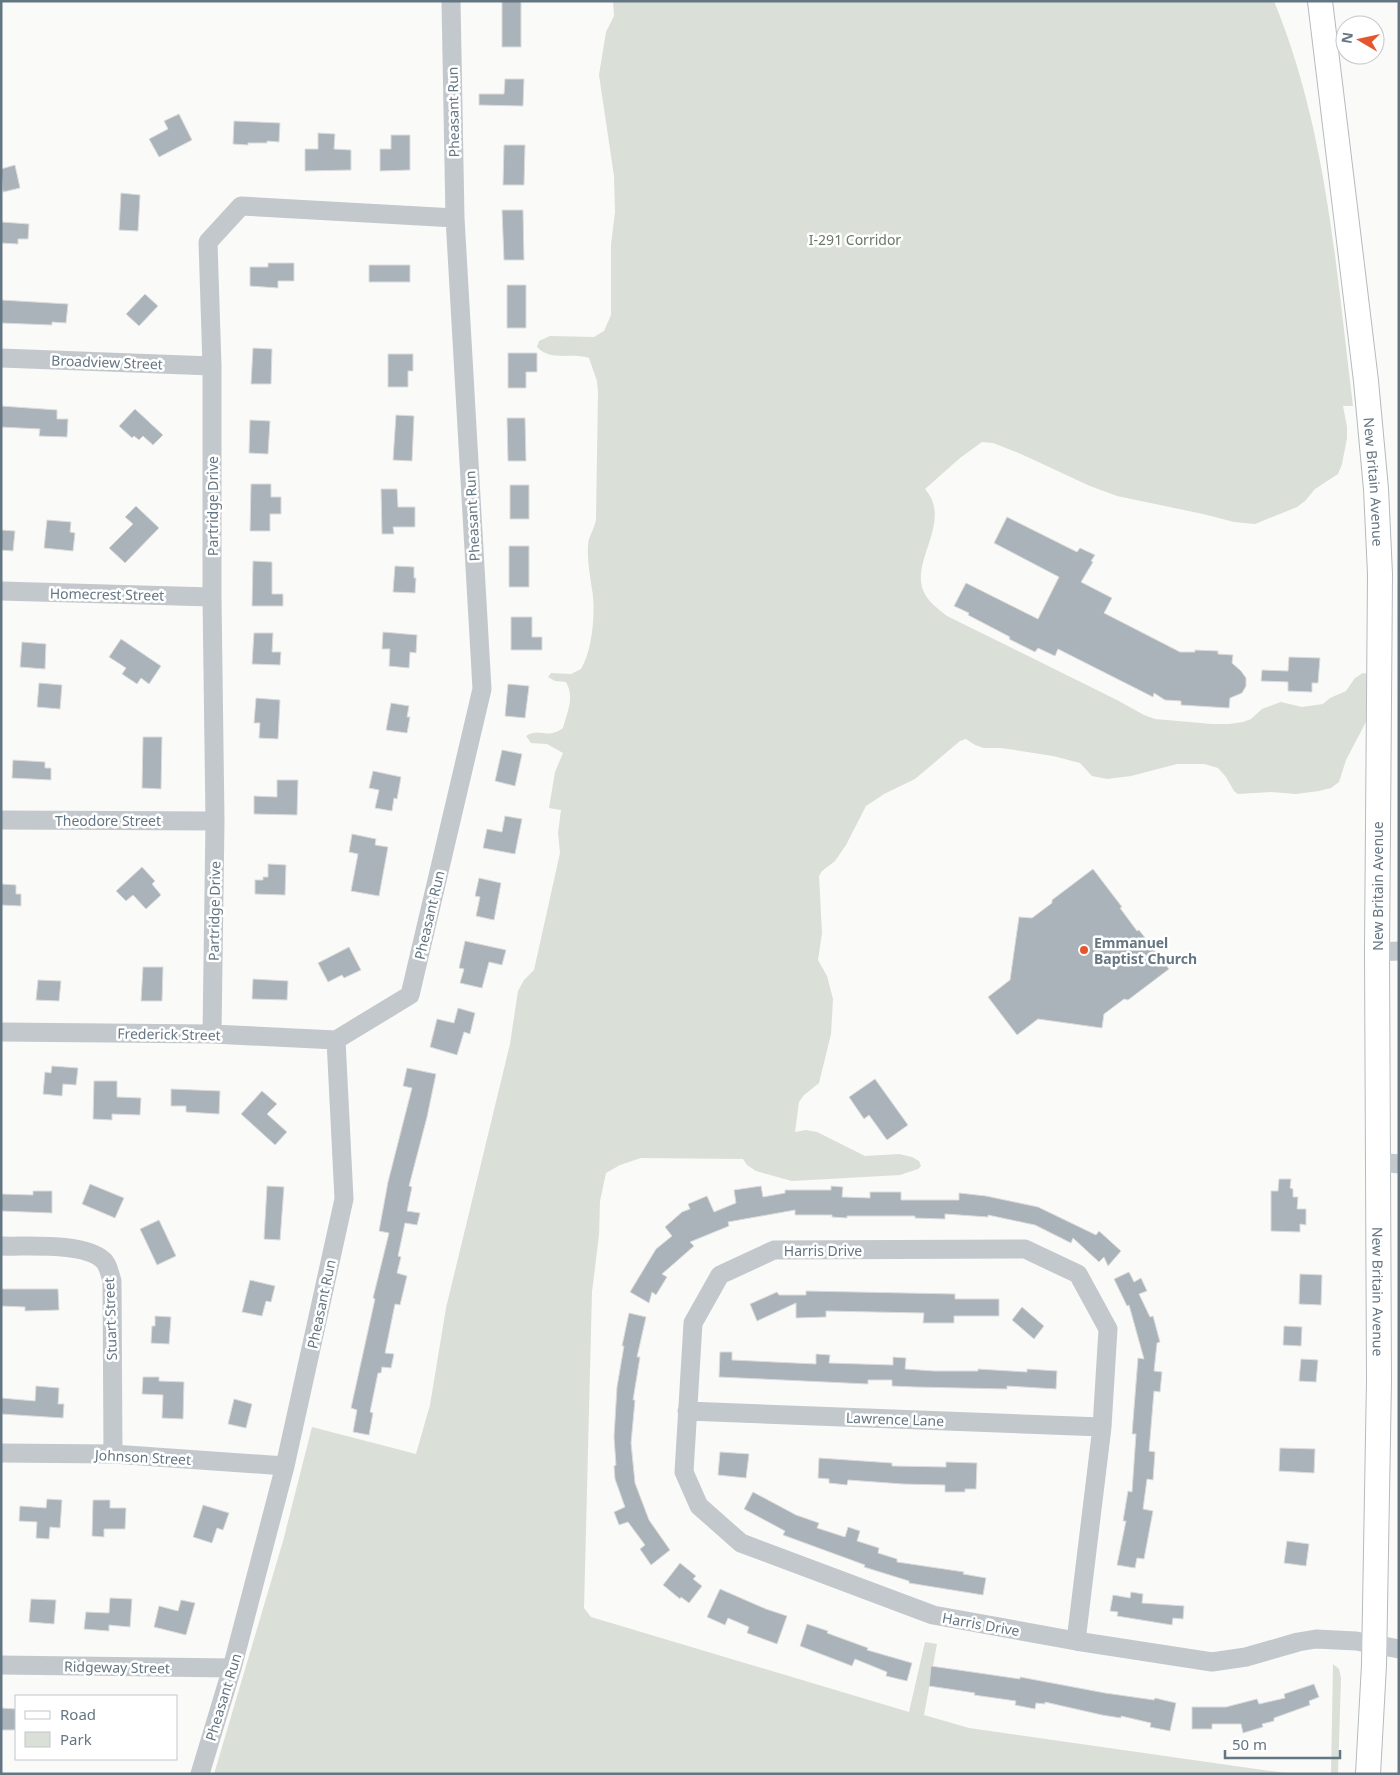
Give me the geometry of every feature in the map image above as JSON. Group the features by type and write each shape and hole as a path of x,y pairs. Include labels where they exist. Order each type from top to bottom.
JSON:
{"main road":[{"name":"New Britain Avenue","path":"1320,1 1366,381 1376,489 1380,574 1388,952 1388,1163 1379,1371 1374,1643 1368,1774"}],"street":[{"name":"Pheasant Run","path":"200,1774 232,1668 285,1466 344,1199 336,1040 410,995 482,690 455,218 451,1"},
{"name":"Partridge Drive","path":"212,1034 215,821 212,597 212,366 208,242 241,206 455,218"},
{"name":"Broadview Street","path":"1,358 212,366"},
{"name":"Homecrest Street","path":"1,591 212,597"},
{"name":"Theodore Street","path":"1,820 215,821"},
{"name":"Frederick Street","path":"1,1032 212,1034 336,1040"},
{"name":"Stuart Street","path":"1,1246 72,1248 95,1254 105,1261 112,1281 113,1454"},
{"name":"Harris Drive","path":"1076,1641 1102,1427 1108,1329 1078,1274 1025,1249 774,1250 720,1275 693,1324 684,1472 699,1506 741,1543 933,1615 1076,1641 1212,1662 1246,1657 1298,1642 1316,1639 1338,1639 1374,1643 1399,1649"},
{"name":"Lawrence Lane","path":"687,1411 1102,1427"},
{"name":"Johnson Street","path":"1,1453 113,1454 285,1466"},
{"name":"Ridgeway Street","path":"1,1665 232,1668"}],"green space":[{"name":"I-291 Corridor","path":"613,1 1274,1 1292,50 1306,99 1318,150 1335,252 1353,406 1343,406 1347,438 1338,474 1315,489 1297,507 1255,524 1234,522 1117,496 1090,486 1021,454 993,443 982,442 960,458 925,489 932,501 935,514 934,527 922,566 921,578 923,590 927,598 947,616 1155,719 1212,724 1243,722 1251,719 1262,709 1281,702 1302,707 1323,704 1330,698 1346,691 1355,678 1363,673 1369,674 1368,718 1346,760 1339,782 1331,788 1319,791 1296,794 1271,792 1238,794 1218,768 1204,764 1177,764 1131,776 1107,779 1092,776 1080,763 1053,756 1001,748 984,748 966,739 960,741 915,779 884,794 866,806 846,845 835,861 822,871 819,876 822,933 818,960 827,976 833,999 831,1034 819,1083 804,1095 799,1102 795,1132 806,1130 817,1132 865,1156 899,1154 912,1157 919,1161 921,1166 918,1169 900,1175 792,1181 756,1171 747,1165 743,1159 641,1158 620,1165 606,1173 600,1201 599,1235 592,1292 584,1608 591,1617 909,1712 925,1642 937,1644 924,1715 969,1728 1292,1774 214,1774 283,1541 312,1427 416,1454 430,1405 446,1308 510,1044 518,991 524,980 534,970 560,853 558,833 561,810 549,808 555,772 563,753 547,744 531,743 526,736 535,733 552,733 563,728 570,699 569,688 566,682 555,681 548,677 551,673 571,674 581,669 590,644 594,604 588,546 596,520 598,392 597,381 589,358 548,354 537,347 539,341 550,336 594,337 604,331 611,315 611,245 615,212 614,176 599,75 606,32 614,16"},
{"path":"1333,1664 1339,1669 1341,1678 1338,1774 1331,1774"}],"building":[{"path":"502,1 521,1 521,47 502,47"},
{"path":"505,79 524,79 523,106 479,105 479,94 504,94"},
{"path":"179,114 192,140 159,157 149,139 168,129 164,121"},
{"path":"234,121 280,123 279,142 267,141 267,143 248,143 248,145 233,144"},
{"path":"318,133 335,134 334,149 351,150 351,170 305,171 305,149 318,149"},
{"path":"391,135 410,135 410,170 380,171 380,149 391,149"},
{"path":"504,145 525,145 524,185 503,185"},
{"path":"15,165 20,188 3,192 1,169"},
{"path":"121,193 140,195 138,231 119,230"},
{"path":"502,210 523,210 524,260 504,260"},
{"path":"1,222 29,224 28,239 18,239 18,244 1,243"},
{"path":"268,263 294,263 294,281 278,281 278,288 250,286 250,267 268,267"},
{"path":"369,265 410,265 410,282 369,282"},
{"path":"507,285 526,285 526,328 507,328"},
{"path":"145,294 158,306 139,326 126,314"},
{"path":"1,300 68,304 66,323 52,322 52,325 1,323"},
{"path":"253,348 272,349 271,384 251,384"},
{"path":"508,353 537,353 537,372 526,372 526,388 508,388"},
{"path":"388,354 413,354 413,371 408,371 408,387 388,387"},
{"path":"1,406 57,410 57,419 68,419 67,437 39,436 40,429 1,427"},
{"path":"135,409 163,435 153,445 143,436 139,440 134,436 132,438 119,426"},
{"path":"396,415 414,416 412,461 393,460"},
{"path":"507,418 525,418 526,461 508,461"},
{"path":"250,420 270,421 268,454 249,453"},
{"path":"251,484 271,484 271,497 281,497 281,514 270,514 270,531 250,531"},
{"path":"510,485 529,485 529,519 510,519"},
{"path":"381,489 397,489 398,507 415,507 415,527 393,527 394,534 382,534"},
{"path":"136,506 159,528 125,563 109,548 133,524 125,517"},
{"path":"1007,517 1077,552 1080,548 1095,555 1081,582 1112,598 1104,613 1180,652 1195,652 1195,650 1218,651 1218,654 1233,655 1232,663 1246,678 1246,686 1242,693 1230,698 1229,708 1181,705 1181,701 1165,700 1154,693 1153,697 1058,649 1055,656 1038,648 1035,652 1009,639 1010,637 954,606 966,583 1038,619 1059,577 994,543"},
{"path":"47,520 71,522 70,532 75,533 73,551 44,548"},
{"path":"1,530 15,531 13,551 1,550"},
{"path":"509,546 529,546 529,587 509,587"},
{"path":"253,561 272,562 272,594 283,594 283,606 252,606"},
{"path":"395,566 414,567 414,578 416,578 415,593 393,592"},
{"path":"511,617 532,617 532,637 542,637 542,650 511,650"},
{"path":"383,632 417,635 416,653 410,652 409,668 389,666 390,649 382,649"},
{"path":"254,633 273,633 272,652 281,652 280,665 252,664"},
{"path":"121,639 161,666 149,684 141,678 137,684 122,674 126,668 109,657"},
{"path":"22,642 46,644 45,669 20,667"},
{"path":"1289,657 1320,658 1318,683 1312,683 1312,692 1288,691 1288,682 1261,681 1262,670 1288,671"},
{"path":"39,683 62,685 60,709 37,707"},
{"path":"508,684 529,686 525,718 505,716"},
{"path":"256,698 280,700 278,739 259,738 260,723 254,723"},
{"path":"391,703 409,706 407,717 410,717 407,733 386,730"},
{"path":"143,737 162,737 161,789 142,788"},
{"path":"502,750 522,754 515,786 495,781"},
{"path":"13,760 45,762 45,768 51,768 51,780 12,778"},
{"path":"373,771 401,777 397,799 394,798 392,811 375,808 379,790 369,788"},
{"path":"277,780 298,780 297,815 254,814 254,796 277,797"},
{"path":"505,816 522,819 515,854 483,848 487,829 502,832"},
{"path":"352,834 376,839 375,845 388,847 379,896 351,891 358,854 349,852"},
{"path":"268,864 286,865 285,895 255,894 255,880 263,880 263,877 268,877"},
{"path":"142,867 155,881 152,884 161,895 146,909 133,895 126,901 116,891"},
{"name":"Emmanuel Baptist Church","path":"1093,869 1122,907 1120,908 1137,931 1139,930 1169,969 1128,1000 1124,999 1104,1014 1102,1028 1038,1019 1017,1035 988,997 1010,980 1019,917 1032,918 1052,903 1052,900"},
{"path":"479,878 501,883 494,920 476,916 480,897 475,896"},
{"path":"1,884 16,885 16,894 21,894 21,906 1,905"},
{"path":"465,941 506,950 502,965 489,962 482,988 460,983 464,969 459,968"},
{"path":"349,947 361,970 344,978 342,975 328,982 318,963"},
{"path":"143,967 163,967 162,1001 141,1001"},
{"path":"253,979 288,981 287,1000 252,999"},
{"path":"38,980 61,981 59,1001 36,1000"},
{"path":"458,1008 475,1013 470,1034 464,1032 457,1055 430,1047 437,1019 454,1023"},
{"path":"52,1066 78,1068 76,1085 63,1084 62,1096 43,1094 45,1072 51,1073"},
{"path":"407,1068 436,1074 409,1186 412,1187 407,1211 420,1213 417,1225 405,1223 398,1256 401,1257 397,1273 407,1276 400,1305 395,1304 385,1353 394,1354 391,1368 382,1367 381,1373 378,1373 370,1412 373,1413 369,1435 353,1432 357,1410 351,1408 375,1299 373,1298 389,1233 379,1231 388,1182 412,1088 403,1086"},
{"path":"875,1079 908,1125 887,1140 869,1115 864,1119 849,1097"},
{"path":"94,1081 117,1081 117,1097 141,1098 140,1115 112,1114 112,1120 93,1119"},
{"path":"171,1089 220,1091 219,1114 186,1112 186,1106 171,1106"},
{"path":"262,1091 277,1104 267,1114 287,1132 275,1145 241,1114"},
{"path":"1279,1179 1291,1179 1290,1188 1293,1189 1293,1197 1298,1197 1297,1209 1306,1209 1306,1225 1300,1224 1300,1232 1271,1231 1271,1191 1278,1191"},
{"path":"90,1184 124,1198 115,1218 82,1204"},
{"path":"267,1186 284,1187 280,1240 264,1239"},
{"path":"761,1186 763,1197 785,1193 785,1190 831,1190 831,1186 843,1187 842,1197 870,1198 870,1192 901,1192 901,1200 959,1200 959,1193 986,1196 1038,1207 1096,1235 1099,1231 1121,1251 1108,1266 1104,1257 1099,1262 1073,1238 1071,1243 1035,1225 988,1215 988,1217 945,1214 945,1219 915,1218 915,1216 847,1216 847,1218 832,1217 832,1215 795,1215 795,1210 728,1222 729,1226 690,1242 694,1246 662,1274 667,1277 656,1295 652,1292 649,1303 630,1292 656,1249 672,1236 665,1227 682,1212 690,1209 688,1204 707,1196 714,1212 736,1203 734,1190"},
{"path":"33,1191 52,1191 52,1213 1,1211 1,1194 33,1195"},
{"path":"159,1220 176,1256 157,1265 140,1229"},
{"path":"1129,1272 1134,1282 1141,1278 1147,1291 1139,1294 1150,1317 1153,1316 1160,1342 1157,1343 1154,1371 1162,1372 1160,1392 1154,1391 1149,1451 1155,1452 1153,1480 1147,1479 1143,1509 1153,1511 1144,1559 1137,1558 1135,1568 1117,1565 1126,1521 1123,1521 1128,1491 1132,1492 1136,1434 1132,1434 1138,1358 1144,1359 1129,1305 1127,1306 1114,1279"},
{"path":"1300,1274 1322,1275 1321,1305 1299,1304"},
{"path":"250,1280 275,1286 271,1302 266,1301 262,1316 242,1312"},
{"path":"1,1289 58,1289 59,1310 25,1311 25,1307 1,1306"},
{"path":"806,1291 955,1294 955,1299 999,1299 999,1316 954,1316 954,1323 923,1323 924,1313 826,1311 826,1317 796,1318 796,1303 757,1321 750,1304 777,1292 779,1295 806,1295"},
{"path":"1022,1307 1044,1326 1034,1339 1012,1320"},
{"path":"629,1313 646,1317 637,1357 640,1357 633,1400 635,1400 631,1443 635,1483 649,1520 670,1550 651,1565 640,1549 645,1545 628,1522 619,1525 614,1512 625,1507 615,1479 614,1437 617,1387 624,1346 622,1346"},
{"path":"155,1316 171,1317 169,1344 151,1343 152,1326 155,1326"},
{"path":"1284,1326 1302,1327 1301,1346 1283,1345"},
{"path":"720,1352 732,1352 732,1360 816,1364 816,1354 830,1355 829,1363 893,1365 893,1357 906,1358 905,1369 934,1371 978,1371 978,1369 1027,1372 1027,1369 1057,1371 1056,1389 1007,1386 1007,1389 892,1386 892,1380 868,1380 868,1384 719,1377"},
{"path":"1301,1359 1318,1360 1316,1382 1299,1381"},
{"path":"143,1377 159,1377 159,1381 184,1382 183,1419 162,1418 163,1395 142,1394"},
{"path":"36,1386 59,1388 58,1404 64,1404 63,1418 1,1414 1,1398 35,1401"},
{"path":"234,1399 252,1404 246,1428 228,1424"},
{"path":"1280,1448 1315,1449 1314,1473 1279,1471"},
{"path":"720,1452 749,1454 746,1478 718,1475"},
{"path":"819,1458 892,1463 892,1466 946,1467 946,1462 977,1463 976,1489 965,1489 965,1492 945,1492 945,1485 848,1480 847,1485 829,1483 829,1479 818,1478"},
{"path":"753,1492 796,1515 819,1523 817,1528 845,1537 848,1527 860,1531 857,1541 879,1548 878,1553 897,1559 897,1562 964,1572 963,1574 986,1578 983,1595 909,1583 909,1581 864,1567 865,1565 783,1535 785,1531 744,1509"},
{"path":"47,1499 62,1500 60,1528 50,1527 49,1539 36,1538 37,1522 19,1521 20,1506 46,1508"},
{"path":"93,1500 110,1500 110,1508 126,1508 125,1529 104,1529 104,1537 92,1536"},
{"path":"203,1505 229,1513 223,1530 217,1528 212,1543 193,1537"},
{"path":"1287,1541 1309,1544 1306,1566 1284,1563"},
{"path":"680,1563 696,1576 693,1579 702,1586 689,1603 681,1597 680,1599 663,1585"},
{"path":"720,1589 787,1616 777,1644 747,1633 749,1627 728,1618 725,1625 707,1617"},
{"path":"1131,1592 1143,1594 1142,1603 1184,1606 1183,1619 1173,1618 1172,1625 1117,1616 1118,1612 1110,1611 1113,1595 1130,1598"},
{"path":"110,1598 132,1599 130,1627 109,1625 109,1631 84,1629 86,1612 109,1613"},
{"path":"31,1599 56,1600 54,1624 29,1622"},
{"path":"181,1600 195,1603 186,1635 154,1627 159,1606 178,1611"},
{"path":"807,1624 868,1648 867,1650 912,1663 907,1681 886,1676 887,1672 855,1659 852,1666 800,1646"},
{"path":"931,1666 1020,1679 1020,1677 1105,1693 1154,1700 1155,1698 1176,1703 1170,1731 1150,1727 1151,1723 1121,1716 1121,1718 1102,1715 1045,1702 1045,1704 1036,1703 1035,1709 1015,1705 1016,1701 929,1686"},
{"path":"1314,1684 1319,1697 1309,1701 1310,1705 1274,1718 1274,1721 1262,1724 1263,1727 1243,1733 1241,1724 1212,1724 1212,1729 1192,1729 1192,1707 1226,1707 1257,1699 1259,1704 1285,1698 1284,1694"},
{"path":"1,1708 15,1709 15,1730 1,1730"}],"place":[{"name":"Emmanuel Baptist Church","path":"1084,950"}]}
